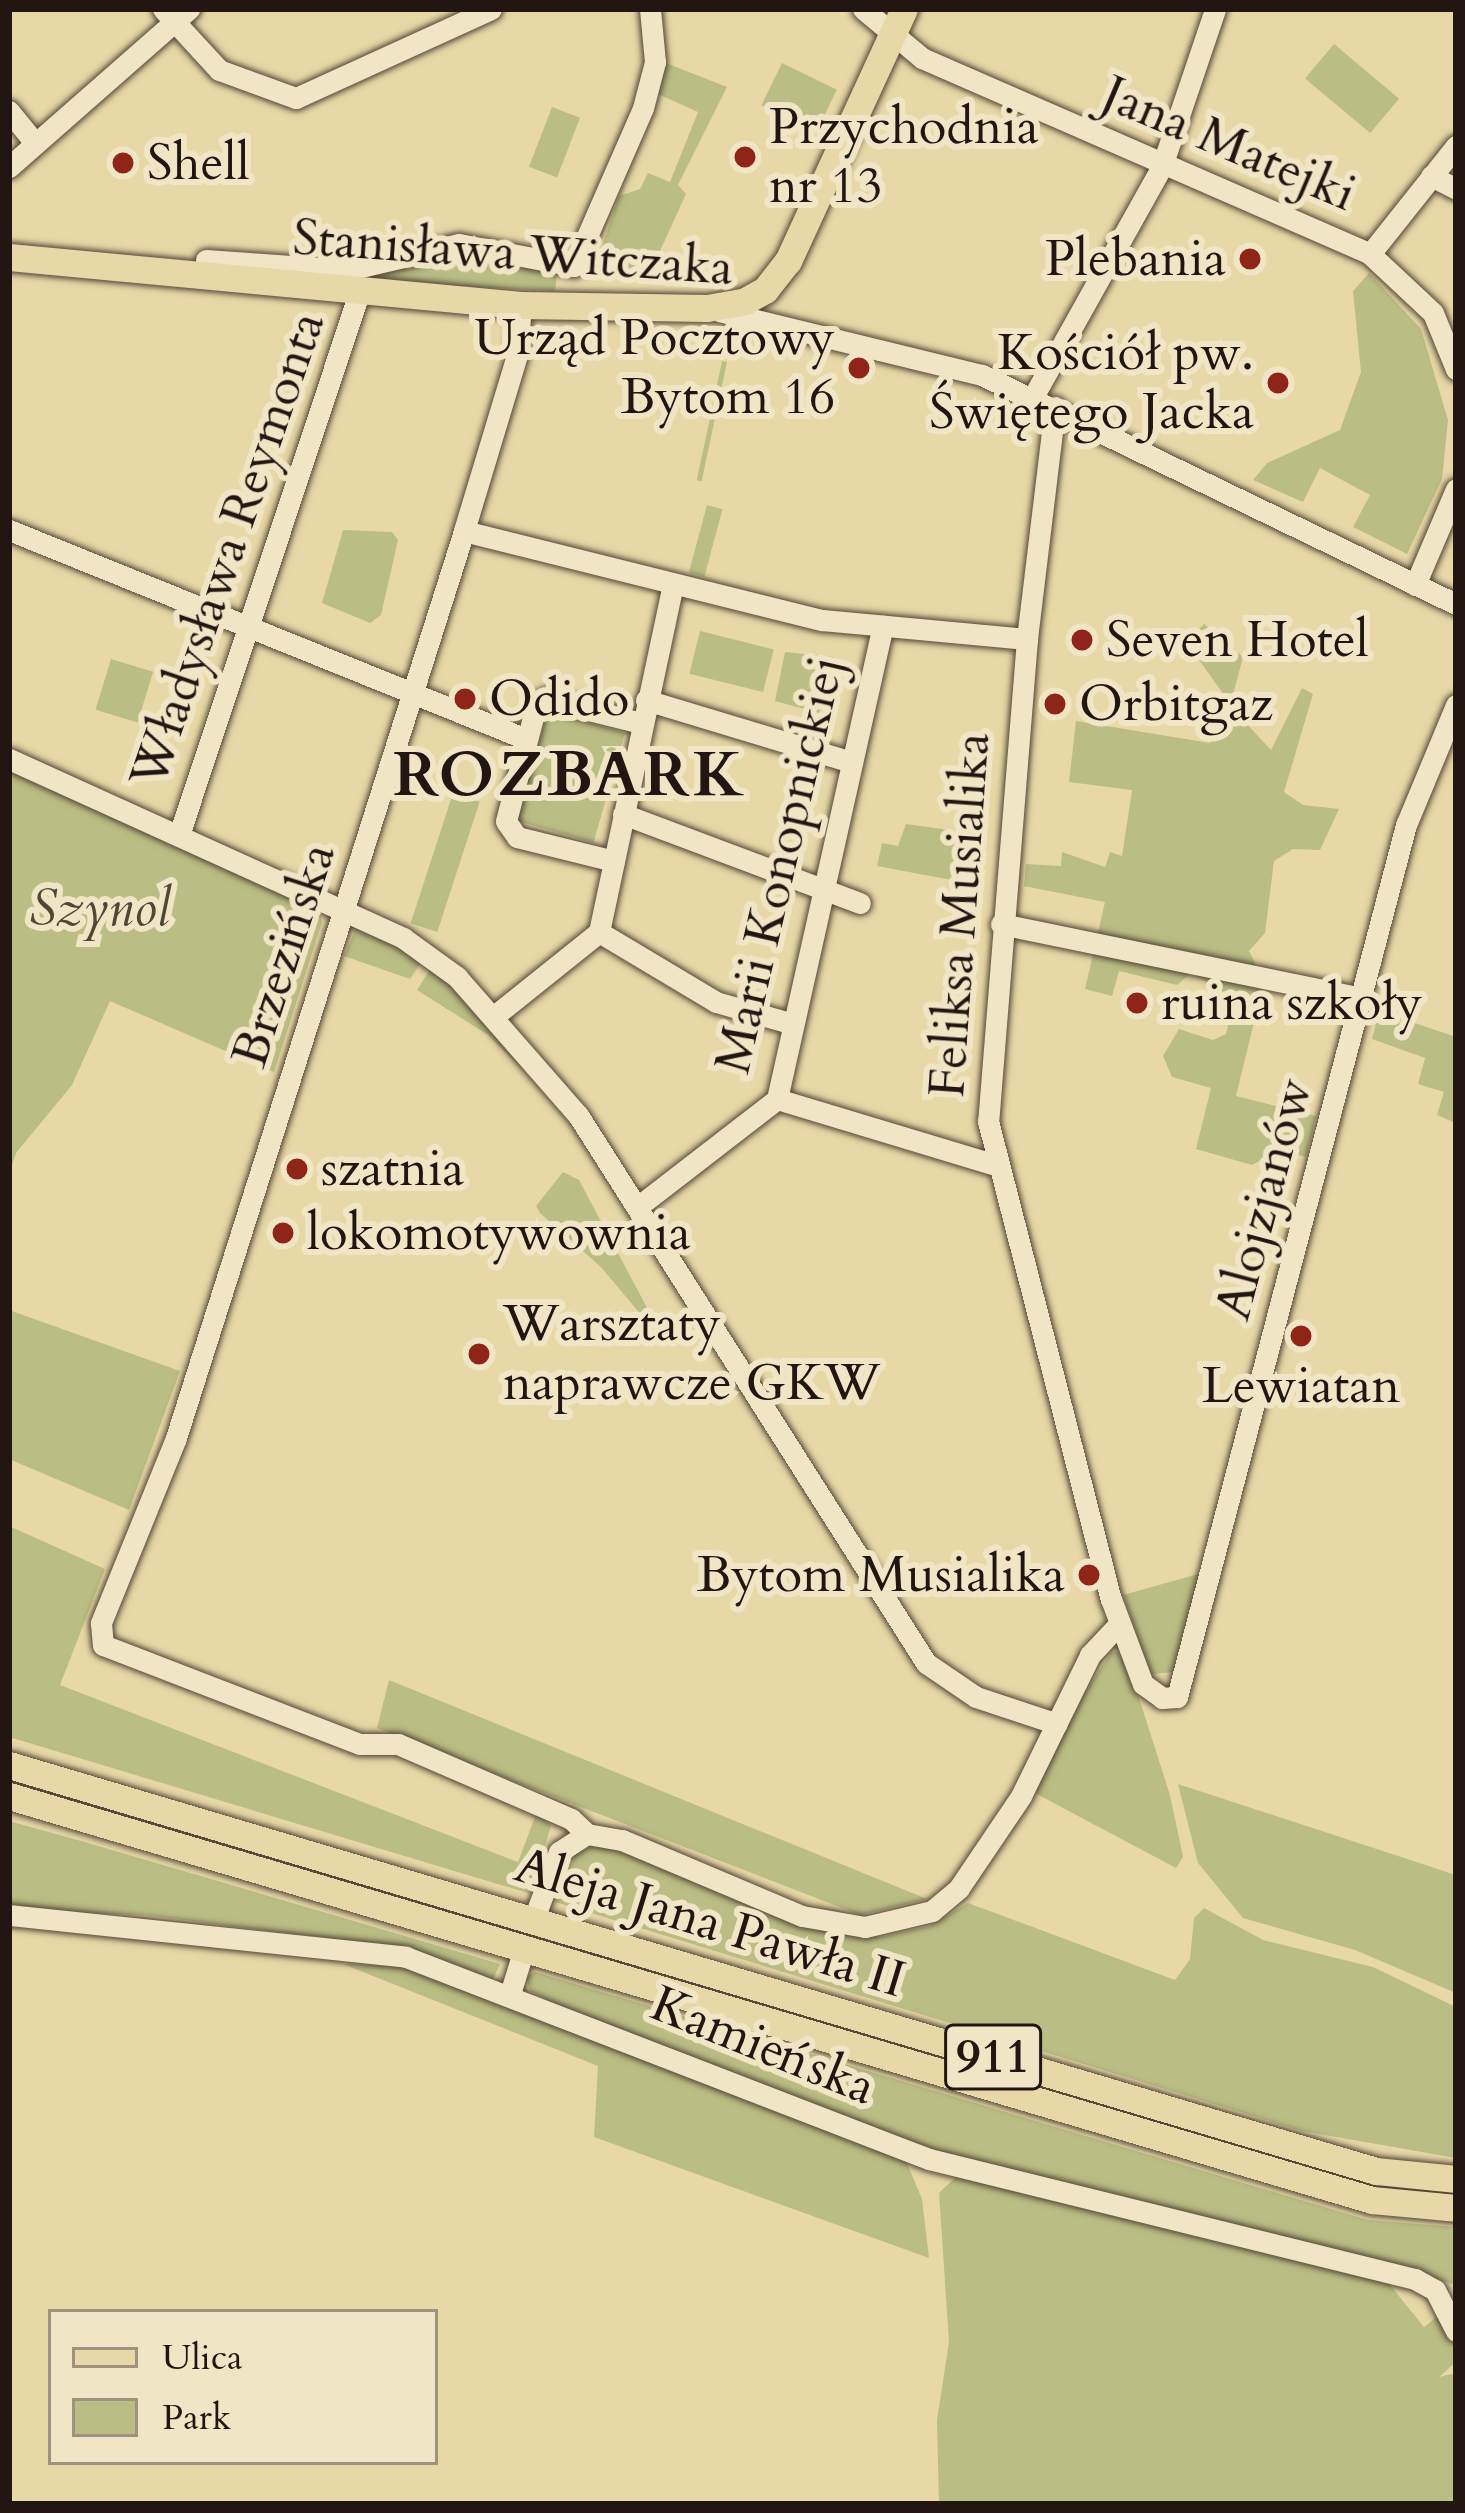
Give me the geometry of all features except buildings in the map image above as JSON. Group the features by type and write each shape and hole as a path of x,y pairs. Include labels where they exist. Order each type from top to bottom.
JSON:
{"main road":[{"path":"706,308 754,298 782,270 899,21"},
{"name":"Stanisława Witczaka","path":"9,256 359,293 520,305 706,308"},
{"name":"Aleja Jana Pawła II","path":"9,1765 1376,2171 1456,2179"},
{"name":"Aleja Jana Pawła II","path":"9,1796 1372,2200 1456,2208"}],"street":[{"path":"9,167 176,13 219,70 296,98 491,9"},
{"path":"206,260 348,270 459,244 574,266 643,108 655,62 650,9"},
{"name":"Jana Matejki","path":"863,9 899,21 919,56 1370,254 1433,313 1456,369"},
{"path":"1033,397 1162,166 1215,9"},
{"path":"9,111 35,143"},
{"path":"1370,254 1456,146"},
{"path":"1431,176 1456,189"},
{"name":"Władysława Reymonta","path":"179,835 359,293"},
{"name":"Brzezińska","path":"520,305 517,355 345,912 176,1438 101,1623 109,1652 360,1744 398,1744 571,1819 587,1834"},
{"name":"Stanisława Witczaka","path":"706,308 945,363 1033,397 1456,604"},
{"name":"Feliksa Musialika","path":"1055,406 1027,639 987,1064 995,1165 1119,1624 1154,1695"},
{"path":"1415,585 1456,489"},
{"path":"9,530 250,627 411,699 526,739"},
{"path":"464,531 673,584 883,626 1027,639"},
{"path":"494,1018 599,932 673,584"},
{"name":"Marii Konopnickiej","path":"640,1205 777,1099 883,626"},
{"path":"614,861 507,829 526,739 545,698 643,711 852,762"},
{"name":"Alojzjanów","path":"1154,1695 1178,1696 1406,825 1449,737 1456,706"},
{"path":"9,759 434,956 578,1114 640,1205 887,1611 926,1663 976,1697 1057,1724"},
{"path":"623,814 823,894 860,903"},
{"path":"1001,924 1352,996"},
{"path":"599,932 716,1001 793,1024"},
{"path":"777,1099 995,1165"},
{"path":"533,1921 559,1852 587,1834 622,1840 814,1919 865,1927 902,1922 932,1911 959,1888 1057,1724 1090,1655 1119,1624"},
{"name":"Kamieńska","path":"9,1915 406,1957 929,2159 1414,2279 1435,2290 1456,2331"},
{"path":"510,1994 524,1949"}],"green space":[{"path":"1334,44 1399,99 1370,133 1305,78"},
{"path":"666,63 727,87 678,185 686,194 650,273 594,271 619,196 640,189 648,173 670,182 698,112 658,94"},
{"path":"782,63 837,90 816,132 761,105"},
{"path":"552,107 580,118 557,178 529,167"},
{"path":"456,254 557,273 555,291 380,282 382,271"},
{"path":"1369,273 1421,329 1448,420 1442,479 1407,554 1353,527 1370,495 1320,468 1303,502 1253,480 1267,463 1340,430 1361,372 1353,291"},
{"path":"722,361 727,362 702,481 697,480"},
{"path":"707,505 722,509 704,577 689,573"},
{"path":"343,530 392,532 398,540 381,615 370,623 322,603"},
{"path":"1204,624 1243,657 1230,706 1271,750 1302,688 1313,694 1284,792 1303,805 1339,809 1320,850 1293,849 1274,861 1265,933 1249,951 1264,981 1236,1096 1316,1116 1306,1157 1279,1150 1252,1165 1196,1149 1211,1088 1172,1077 1163,1056 1179,1029 1213,1040 1226,1034 1234,998 1191,973 1177,985 1119,971 1112,996 1085,989 1105,902 1024,886 1026,864 1061,866 1062,852 1105,867 1110,852 1122,856 1132,790 1069,782 1076,721 1210,743 1222,692 1186,642"},
{"path":"700,631 774,649 763,692 689,674"},
{"path":"785,652 833,657 819,713 775,701"},
{"path":"111,659 153,672 138,723 96,710"},
{"path":"548,711 625,733 593,843 517,821"},
{"name":"Szynol","path":"9,767 319,908 322,922 274,1072 110,1001 72,1085 16,1153 9,1174"},
{"path":"453,793 480,802 437,932 411,923"},
{"path":"906,824 963,832 957,881 877,866 882,843 898,846"},
{"path":"357,926 424,958 410,979 344,956"},
{"path":"433,965 570,1116 488,1035 417,990"},
{"path":"1379,1011 1456,1037 1456,1123 1437,1115 1444,1092 1418,1084 1425,1058 1372,1039"},
{"path":"563,1172 579,1180 668,1347 601,1267 540,1213 536,1206"},
{"path":"9,1310 180,1371 129,1510 9,1459"},
{"path":"9,1526 105,1569 60,1685 518,1862 536,1814 551,1825 531,1894 9,1737"},
{"path":"1202,1573 1174,1672 1151,1674 1123,1595"},
{"path":"1124,1651 1170,1795 1183,1857 1176,1868 1033,1792 1079,1701 1111,1653"},
{"path":"389,1680 927,1899 860,1915 377,1728"},
{"path":"1178,1784 1456,1875 1456,1993 1355,1950 1243,1918 1198,1863"},
{"path":"9,1821 500,1964 493,1979 398,1947 145,1915 9,1910"},
{"path":"600,1843 804,1925 881,1937 930,1926 968,1903 1175,1980 1190,1959 1194,1918 1204,1908 1263,1940 1373,1967 1456,2007 1456,2158 1302,2131 555,1902 574,1854"},
{"path":"343,1964 404,1966 906,2161 922,2199 929,2258 594,2137 598,2066"},
{"path":"535,1972 1368,2220 1456,2227 1456,2285 933,2151 575,2015 530,1991 526,1976"},
{"path":"961,2172 1381,2274 1424,2327 1442,2313 1456,2347 1456,2362 1439,2377 1456,2373 1456,2504 939,2504 937,2420 949,2342 939,2193"}],"place":[{"name":"Przychodnia nr 13","path":"745,157"},
{"name":"Shell","path":"123,163"},
{"name":"Plebania","path":"1250,259"},
{"name":"Urząd Pocztowy Bytom 16","path":"859,368"},
{"name":"Kościół pw. Świętego Jacka","path":"1278,383"},
{"name":"Seven Hotel","path":"1082,640"},
{"name":"Odido","path":"465,699"},
{"name":"Orbitgaz","path":"1055,704"},
{"name":"ruina szkoły","path":"1137,1003"},
{"name":"szatnia","path":"297,1169"},
{"name":"lokomotywownia","path":"283,1233"},
{"name":"Lewiatan","path":"1301,1336"},
{"name":"Warsztaty naprawcze GKW","path":"479,1354"},
{"name":"Bytom Musialika","path":"1089,1575"}],"district":[{"name":"ROZBARK","path":"570,776"}]}
